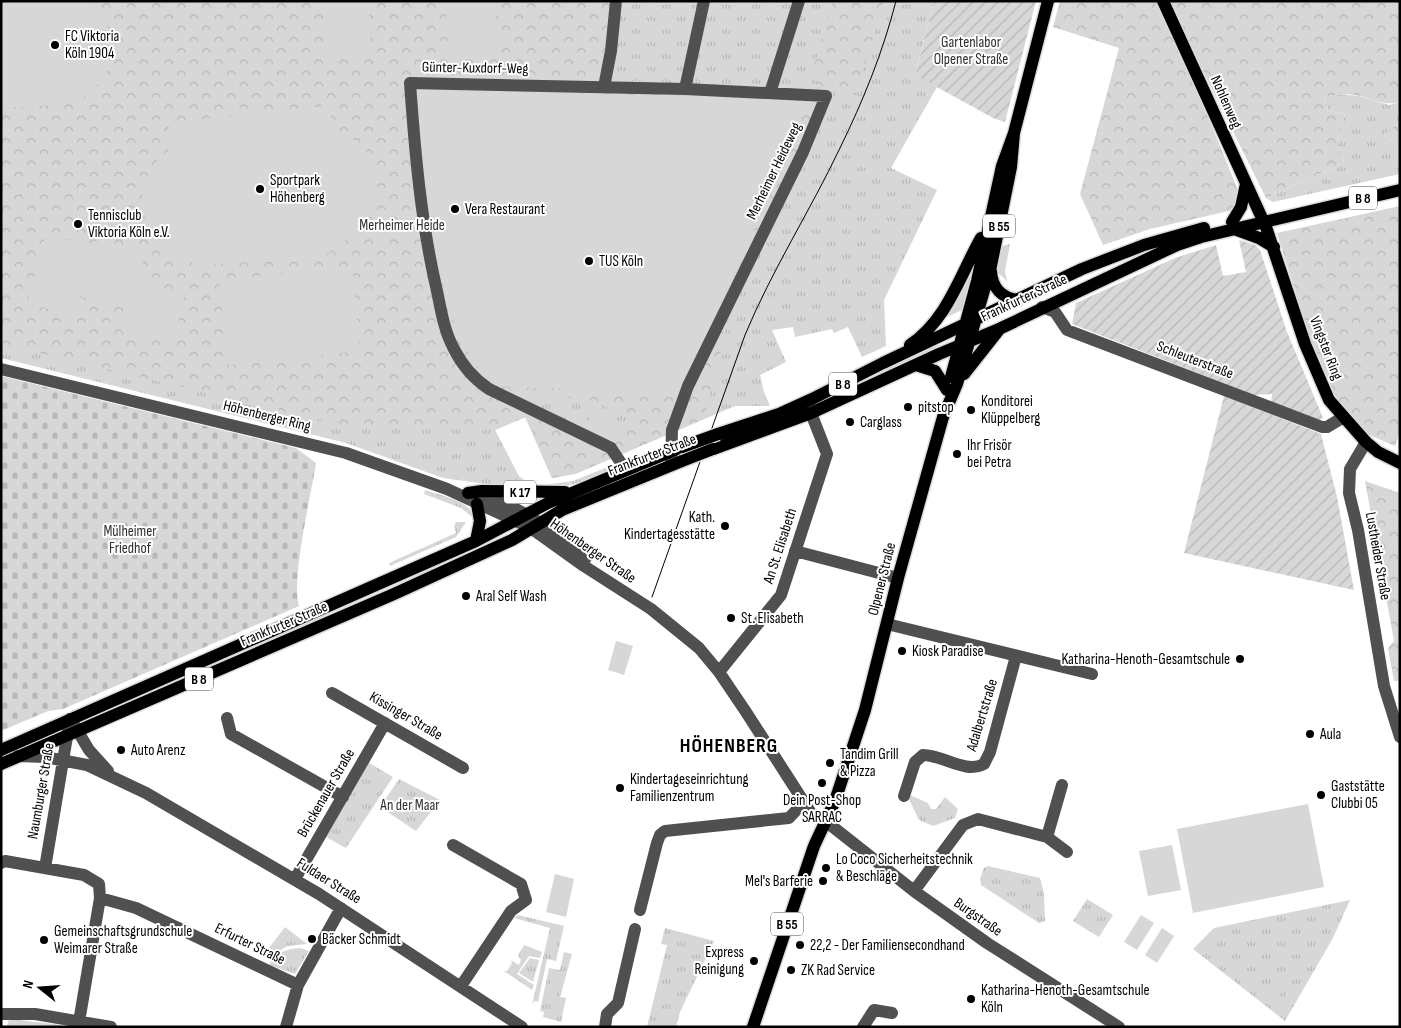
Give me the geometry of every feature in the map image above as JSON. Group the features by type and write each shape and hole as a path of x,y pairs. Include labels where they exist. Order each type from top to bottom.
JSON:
{"main road":[{"name":"B 55","path":"971,321 1002,166 1014,132 1048,1"},
{"name":"Nohlenweg","path":"1163,1 1263,219"},
{"name":"B 55","path":"964,343 991,266 1011,167 1014,132"},
{"path":"1246,184 1241,207 1233,226 1274,247"},
{"name":"Frankfurter Straße","path":"1,750 476,541 572,492 625,469 718,434 779,414 883,362 1082,269 1144,245 1263,219 1288,210 1326,206 1400,190"},
{"name":"Vingster Ring","path":"1263,219 1317,375 1329,400 1342,418 1366,442 1378,452 1400,463"},
{"path":"883,362 914,343 935,322 951,298 989,224"},
{"name":"Frankfurter Straße","path":"1,764 80,732 394,594 512,540 573,505 677,463 811,413 999,329 1042,307 1177,245 1233,226"},
{"path":"991,266 992,278 997,290 1002,295 1018,300"},
{"path":"916,365 935,371 952,387 999,329"},
{"name":"Olpener Straße","path":"753,1027 814,846 835,801 857,734 898,578 964,343"},
{"name":"K 17","path":"468,493 482,491 572,492"},
{"path":"476,541 480,521 477,504"},
{"path":"388,579 394,594"}],"street":[{"path":"604,87 611,51 616,1"},
{"path":"685,89 704,1"},
{"path":"770,92 799,1"},
{"name":"Günter-Kuxdorf-Weg","path":"604,87 410,83 425,232 443,320 453,348 462,363 478,382 611,448 625,469"},
{"name":"Merheimer Heideweg","path":"604,87 770,92 826,96 803,152 688,386 672,430 677,449 677,463"},
{"name":"Schleuterstraße","path":"1042,307 1054,312 1067,330 1322,426 1327,427 1342,418"},
{"name":"Höhenberger Ring","path":"1,369 324,447 447,489 477,504 522,517"},
{"name":"An St. Elisabeth","path":"720,672 777,604 827,454 811,413"},
{"name":"Lustheider Straße","path":"1366,442 1350,469 1349,492 1384,686 1400,736"},
{"name":"K 17","path":"447,489 502,502 522,517"},
{"name":"Höhenberger Straße","path":"522,517 640,597 651,609 699,648 720,672 792,781 803,804 810,813 825,822"},
{"path":"795,551 898,578"},
{"path":"887,624 1092,674"},
{"name":"Adalbertstraße","path":"904,796 915,762 923,755 931,755 971,767 984,764 990,752 1016,656"},
{"name":"Kissinger Straße","path":"332,692 463,768"},
{"path":"227,718 231,734 343,797"},
{"name":"Fuldaer Straße","path":"70,719 94,756 111,775"},
{"name":"Naumburger Straße","path":"44,868 70,719"},
{"name":"Brückenauer Straße","path":"295,879 385,722"},
{"name":"Fuldaer Straße","path":"18,756 63,760 87,765 111,775 205,826 295,879 522,1027"},
{"path":"1047,837 1062,785"},
{"path":"640,910 660,835 664,831 789,818 803,804"},
{"path":"914,891 963,825 978,819 1047,837 1067,852"},
{"name":"Burgstraße","path":"825,822 914,891 986,943 1119,1027"},
{"path":"453,845 521,884 526,900 511,911 461,986"},
{"path":"1,863 5,861 84,875 99,884 100,898 79,1022"},
{"name":"Erfurter Straße","path":"100,898 136,908 298,985"},
{"path":"286,1027 298,985 341,908"},
{"path":"605,1027 607,1014 618,1003 635,929"},
{"path":"863,1027 874,1010 892,1013"},
{"path":"1,1014 34,1014 111,1027"}],"green space":[{"name":"Merheimer Heide","path":"1,1 934,1 915,74 937,87 891,168 937,190 884,300 886,346 862,357 848,327 834,333 832,329 795,337 793,327 772,330 786,362 760,375 770,406 735,406 575,474 552,478 525,417 495,430 519,476 528,483 527,490 443,478 346,443 1,358"},
{"name":"FC Viktoria Köln 1904","path":"1,1 92,1 107,25 111,48 107,68 97,85 82,98 75,101 55,105 1,108"},
{"name":"Merheimer Heide","path":"92,1 446,1 449,53 498,51 495,1 619,1 609,80 816,88 817,71 813,69 833,1 884,1 856,96 830,86 742,265 704,419 575,474 552,478 526,417 495,430 349,427 1,344 1,108 68,102 81,98 111,62 108,28","holes":["418,90 809,100 727,293","330,106 332,128 358,142 376,184 376,200 372,215 143,194 154,164 172,147 169,123","94,241 145,255 138,281 185,294 172,344 130,310 80,296","540,395 593,400 631,420 625,434 611,446 519,398"]},
{"path":"369,1 371,56 325,58 323,3"},
{"path":"446,1 495,1 498,51 448,53"},
{"name":"Gartenlabor Olpener Straße","path":"934,1 1036,1 1005,122 993,118 915,75"},
{"path":"1060,1 1156,1 1191,75 1240,195 1233,210 1150,229 1103,245 1080,194 1119,48 1053,27"},
{"path":"1168,1 1400,1 1400,102 1385,103 1351,94 1324,97 1328,111 1345,114 1337,143 1344,163 1266,198"},
{"name":"TUS Köln","path":"417,90 809,99 727,293 678,394 498,386 480,371 458,336 428,229"},
{"path":"1338,94 1359,96 1389,105 1400,102 1400,121 1384,136 1400,147 1400,174 1273,202 1266,198 1344,163 1337,143 1345,114 1328,111 1324,97"},
{"name":"Sportpark Höhenberg","path":"330,106 332,128 358,142 368,154 374,167 376,200 372,215 361,229 324,256 197,266 163,246 152,232 144,215 143,194 154,164 172,147 168,123"},
{"path":"1400,121 1400,147 1384,136"},
{"path":"1400,206 1400,432 1395,446 1367,434 1337,399 1321,374 1277,233"},
{"path":"46,234 93,246 95,241 145,254 138,281 185,294 172,344 124,332 130,310 80,296 75,316 27,303"},
{"path":"1239,240 1255,245 1260,250 1287,332 1323,418 1318,420 1271,404 1272,394 1254,395 1072,324 1076,303 1175,258 1216,245 1223,276 1246,272"},
{"path":"1010,244 1005,271 1007,281 997,272 1002,246"},
{"path":"978,254 964,309 943,319"},
{"path":"352,267 360,351 228,365 219,280"},
{"path":"940,341 938,347 842,393 767,423"},
{"name":"Mülheimer Friedhof","path":"1,376 296,448 316,463 300,557 297,593 299,606 63,709 48,711 1,731"},
{"path":"1224,396 1321,434 1337,497 1354,590 1184,553"},
{"path":"592,413 617,425 610,440 585,428"},
{"path":"615,464 614,469 576,484 548,487 536,486 573,481"},
{"path":"1365,481 1400,493 1400,681 1394,681 1388,648 1394,641"},
{"path":"425,490 463,504 469,508 476,520 461,508 424,494"},
{"path":"456,522 466,522 456,537 390,566 389,563 456,533 454,527"},
{"path":"369,594 326,614 312,624 146,695 186,673"},
{"path":"616,641 633,646 624,675 608,670"},
{"path":"369,763 393,777 346,848 326,837"},
{"name":"An der Maar","path":"399,779 440,800 416,831 380,807"},
{"path":"910,795 928,803 931,809 936,809 945,797 958,809 955,818 933,826 919,820 908,797"},
{"path":"1308,804 1324,887 1193,913 1177,829"},
{"path":"1172,845 1181,890 1148,896 1139,851"},
{"path":"988,866 1040,878 1044,893 1045,921 1039,923 981,885 980,879 984,868"},
{"path":"555,874 574,879 566,917 546,912"},
{"path":"1087,899 1113,915 1099,937 1073,921"},
{"path":"1350,900 1333,938 1285,1021 1193,949 1214,928"},
{"path":"518,915 564,926 556,961 547,959 538,1002 534,1001 532,1005 550,928 514,918"},
{"path":"1141,915 1154,923 1137,950 1124,942"},
{"path":"285,927 307,944 288,946 266,958 269,948"},
{"path":"665,928 714,941 680,1012 676,1027 647,1027 667,945 661,944"},
{"path":"1162,928 1174,936 1157,963 1145,955"},
{"path":"524,945 542,952 540,958 529,956 517,974 534,985 532,990 504,971 507,971 512,963 511,960 519,965 521,960 518,955"},
{"path":"300,948 309,951 295,974 269,965 278,954"},
{"path":"564,952 572,954 560,997 566,998 561,1022 543,1017 544,1012 540,1011 549,968 560,970"},
{"path":"530,958 539,960 533,982 519,973"},
{"path":"1276,981 1285,988 1276,1000 1267,993"},
{"path":"9,1019 62,1025 61,1027 7,1027"}],"tram line":[{"path":"652,597 745,335 767,287 857,112 879,58 896,1"}],"place":[{"name":"FC Viktoria Köln 1904","path":"55,45"},
{"name":"Sportpark Höhenberg","path":"260,189"},
{"name":"Vera Restaurant","path":"455,209"},
{"name":"Tennisclub Viktoria Köln e.V.","path":"78,224"},
{"name":"TUS Köln","path":"589,261"},
{"name":"pitstop","path":"908,407"},
{"name":"Konditorei Klüppelberg","path":"971,410"},
{"name":"Carglass","path":"850,422"},
{"name":"Ihr Frisör bei Petra","path":"957,454"},
{"name":"Kath. Kindertagesstätte","path":"725,526"},
{"name":"Aral Self Wash","path":"466,596"},
{"name":"St. Elisabeth","path":"731,618"},
{"name":"Kiosk Paradise","path":"902,651"},
{"name":"Katharina-Henoth-Gesamtschule","path":"1240,659"},
{"name":"Aula","path":"1310,734"},
{"name":"Auto Arenz","path":"121,750"},
{"name":"Tandim Grill & Pizza","path":"830,763"},
{"name":"Dein Post-Shop SARRAC","path":"822,783"},
{"name":"Kindertageseinrichtung Familienzentrum","path":"620,788"},
{"name":"Gaststätte Clubbi 05","path":"1321,795"},
{"name":"Lo Coco Sicherheitstechnik & Beschläge","path":"826,868"},
{"name":"Mel's Barferie","path":"823,881"},
{"name":"Bäcker Schmidt","path":"312,939"},
{"name":"Gemeinschaftsgrundschule Weimarer Straße","path":"44,940"},
{"name":"22,2 - Der Familiensecondhand","path":"800,945"},
{"name":"Express Reinigung","path":"754,961"},
{"name":"ZK Rad Service","path":"791,970"},
{"name":"Katharina-Henoth-Gesamtschule Köln","path":"971,999"}],"district":[{"name":"HÖHENBERG","path":"729,746"}]}
